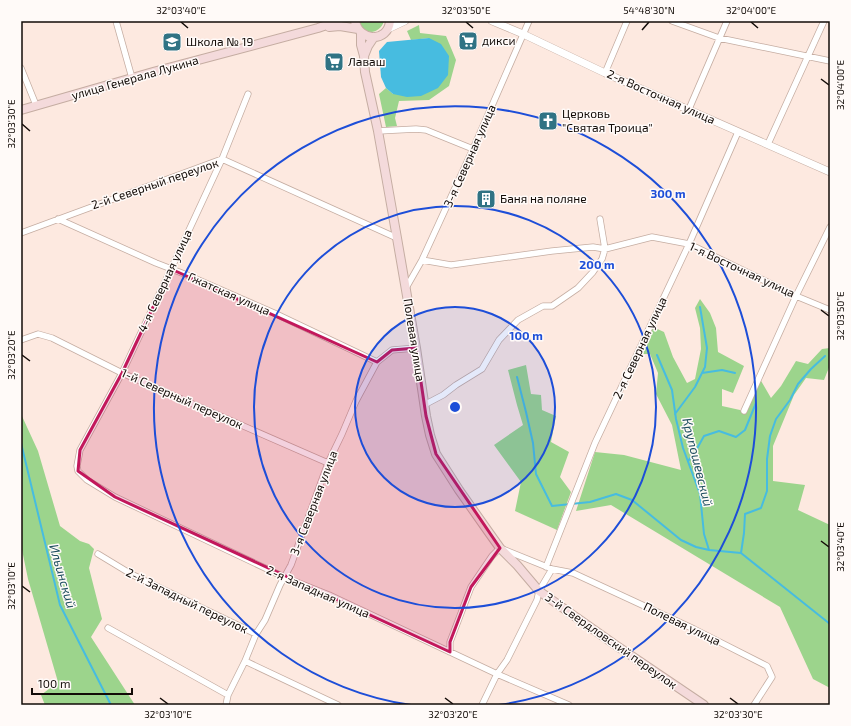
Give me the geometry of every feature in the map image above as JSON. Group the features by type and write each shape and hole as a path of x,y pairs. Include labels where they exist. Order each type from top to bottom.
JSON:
{"main road":[{"name":"улица Генерала Лукина","path":"21,110 153,72 318,28 338,21"},
{"path":"364,56 374,37 382,35 389,25"},
{"name":"улица Генерала Лукина","path":"318,28 336,26 358,28 367,36 374,37"},
{"name":"Полевая улица","path":"358,28 364,56 368,89 378,131 397,238 430,436 436,454 459,490 500,548 539,591"},
{"name":"3-й Свердловский переулок","path":"539,591 694,703 704,705"}],"street":[{"path":"116,21 132,78"},
{"path":"389,25 405,21"},
{"name":"2-я Восточная улица","path":"492,21 605,73 830,172"},
{"name":"3-я Северная улица","path":"405,288 422,260 529,21"},
{"path":"605,73 627,21"},
{"path":"672,21 719,38 830,61"},
{"path":"688,109 726,21"},
{"path":"768,144 824,21"},
{"path":"21,68 36,105"},
{"name":"4-я Северная улица","path":"77,466 80,450 122,373 222,159 248,94"},
{"path":"378,131 416,129 426,130 473,149"},
{"name":"2-я Северная улица","path":"546,567 595,443 689,244 738,132"},
{"name":"2-й Северный переулок","path":"21,232 222,159 397,238"},
{"name":"Гжатская улица","path":"58,219 156,263 274,313 377,362"},
{"path":"424,405 443,395 482,369 499,340 518,320 543,306 552,306 578,288 593,272 602,259 605,249 600,219"},
{"path":"744,411 796,296 830,227"},
{"name":"1-я Восточная улица","path":"605,249 652,237 689,244 796,296 830,310"},
{"path":"422,260 451,264 593,247 605,249"},
{"name":"1-й Северный переулок","path":"21,340 38,334 52,338 122,373 328,463"},
{"name":"3-я Северная улица","path":"226,705 228,695 245,661 256,634 265,620 291,565 328,463 356,401 377,362 392,350 416,348"},
{"name":"2-я Западная улица","path":"77,466 78,472 87,480 115,497 284,577 329,595 450,652 569,705"},
{"path":"450,652 450,642 471,587 492,556 500,548 552,569 539,591 537,600 507,660 482,705"},
{"name":"2-й Западный переулок","path":"98,554 131,574 256,634"},
{"name":"Полевая улица","path":"552,569 573,573 694,629 767,666 772,677 754,705"},
{"path":"108,628 228,695"},
{"path":"245,661 338,705"}],"highlighted area":[{"path":"171,269 377,362 392,350 416,348 426,416 436,454 500,548 471,587 450,642 450,652 115,497 78,471 80,450 122,373"}],"green space":[{"path":"360,21 384,21 379,29 371,32 367,31 361,26"},
{"path":"419,25 420,33 446,36 456,60 449,86 429,100 399,101 395,118 397,126 386,127 379,94 386,88 393,94 429,38 411,40 407,31"},
{"path":"700,299 710,313 716,328 718,352 744,366 733,393 722,389 722,406 740,410 745,414 760,379 771,398 781,386 796,361 808,364 822,349 830,348 830,365 824,380 806,378 794,395 773,446 773,481 805,485 798,510 830,525 830,688 813,679 780,607 611,505 576,511 595,452 624,455 681,470 672,425 656,394 658,373 650,354 641,354 653,327 664,332 673,357 687,383 695,379 701,349 700,328 695,308"},
{"path":"526,365 531,394 541,395 542,410 556,416 551,442 569,452 560,477 571,492 557,530 515,511 521,482 494,445 523,425 508,370"},
{"path":"21,414 38,451 60,526 80,541 89,544 94,549 89,568 102,619 91,637 135,705 45,705 41,695 58,682 28,579 21,545"}],"water":[{"path":"429,38 441,44 449,56 448,75 438,88 421,96 407,97 393,94 386,88 381,77 379,51 387,42"}],"waterway":[{"path":"675,414 695,387 705,367 707,348 700,307"},
{"name":"Крупошевский","path":"657,355 672,390 676,419 683,448 700,494 704,534 709,550 741,553 830,624"},
{"path":"741,553 745,514 761,508 767,491 767,459 770,436 776,419 790,400 798,384 825,356"},
{"path":"702,373 722,370 735,373"},
{"path":"517,377 533,443 536,474 552,506 590,502 616,494 632,500 681,540 696,547 709,550"},
{"path":"688,461 694,454 704,436 719,431 736,437 745,430 756,403"},
{"name":"Ильинский","path":"21,443 60,605 111,705"}],"place":[{"name":"дикси","path":"468,41"},
{"name":"Школа № 19","path":"172,42"},
{"name":"Лаваш","path":"334,62"},
{"name":"Церковь \"Святая Троица\"","path":"548,121"},
{"name":"Баня на поляне","path":"486,199"}]}
